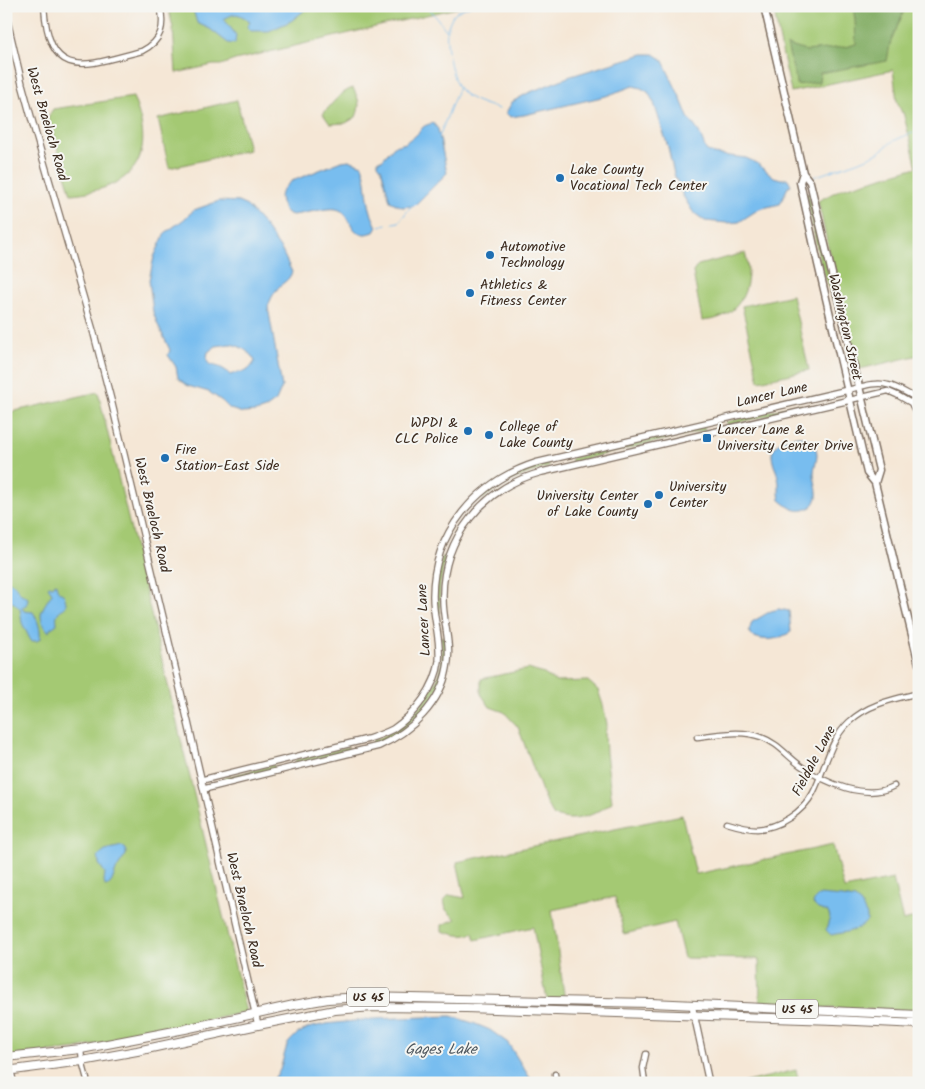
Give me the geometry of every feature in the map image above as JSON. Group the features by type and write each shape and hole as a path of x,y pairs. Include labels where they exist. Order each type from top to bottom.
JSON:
{"main road":[{"name":"Washington Street","path":"764,6 803,173 810,182 860,387 879,470 875,483"},
{"name":"Washington Street","path":"803,173 800,182 867,473 875,483 919,664"},
{"name":"US 45","path":"8,1057 81,1048 294,1005 364,997 652,1003 919,1015"},
{"name":"US 45","path":"9,1070 82,1061 137,1051 258,1024 335,1010 373,1007 466,1008 919,1024"}],"street":[{"path":"44,6 44,14 52,46 57,53 70,63 90,64 149,48 162,28 163,17 160,6"},
{"name":"West Braeloch Road","path":"6,16 22,84 94,334 111,400 258,1024"},
{"name":"Lancer Lane","path":"202,780 368,739 392,729 406,718 426,694 438,669 439,650 434,614 433,587 441,548 452,525 466,506 498,480 519,469 535,464 873,384 887,384 916,397 911,403"},
{"name":"Lancer Lane","path":"204,789 380,746 399,735 418,720 434,700 443,683 448,667 449,651 443,588 451,550 467,520 480,506 500,490 525,477 542,472 888,391 911,403 914,408 919,410"},
{"path":"911,632 919,630"},
{"name":"Fieldale Lane","path":"727,823 746,828 757,828 771,826 784,821 808,801 833,744 849,722 876,705 919,693"},
{"path":"696,737 738,732 760,736 777,745 800,765 819,777 841,786 870,792 880,792 894,786"},
{"path":"692,1006 709,1083"},
{"path":"81,1048 82,1061 88,1083"},
{"path":"645,1083 643,1068 646,1054"},
{"path":"8,1057 9,1070 14,1083"},
{"path":"555,1074 556,1083"}],"green space":[{"path":"168,6 465,6 235,60 221,65 176,73 173,28"},
{"path":"773,6 919,6 919,355 860,369 833,269 818,201 841,189 917,167 903,112 897,101 893,70 791,92"},
{"path":"853,6 906,6 890,44 887,61 820,73 819,82 797,85 787,45 806,51 856,44"},
{"path":"353,88 359,102 356,117 346,123 330,124 323,114 340,95"},
{"path":"133,97 140,118 143,137 141,153 135,166 125,177 111,185 93,191 71,194 48,117 53,109"},
{"path":"237,100 249,150 169,168 158,119"},
{"path":"808,192 836,302 834,302 819,258 806,193"},
{"path":"745,253 748,273 745,292 741,300 727,314 716,319 702,321 693,272 698,265"},
{"path":"792,295 809,370 759,381 742,306"},
{"path":"98,392 246,1012 76,1049 6,1057 6,413"},
{"path":"800,404 801,408 727,425 726,422"},
{"path":"704,427 705,430 572,462 571,458"},
{"path":"548,463 549,467 514,479 483,499 481,496 512,476"},
{"path":"442,557 445,557 440,586 440,613 437,614 436,584"},
{"path":"444,636 445,667 436,691 408,725 385,740 373,744 372,741 389,734 402,724 425,699 440,672 442,664 441,637"},
{"path":"528,669 544,674 556,682 588,681 598,690 607,724 605,733 606,753 612,802 593,814 571,819 554,816 547,805 518,727 504,712 490,707 481,694 481,679"},
{"path":"348,747 348,751 296,764 295,760"},
{"path":"274,765 275,769 223,781 223,778"},
{"path":"682,815 696,874 833,845 844,889 893,879 903,921 919,917 919,1012 760,1006 759,959 684,958 675,922 624,934 615,897 552,910 565,1001 547,1000 533,927 475,940 473,933 461,935 442,931 442,925 456,919 446,910 444,900 449,895 465,898 457,862"},
{"path":"796,1070 799,1083 743,1083"}],"water":[{"path":"192,6 310,6 291,21 269,31 251,31 247,27 250,21 237,14 224,19 236,35 235,44 228,43 210,29 197,23"},
{"path":"643,54 654,54 662,59 688,117 699,132 706,150 713,154 746,158 757,163 774,177 788,179 791,185 788,187 780,204 759,209 739,222 705,221 693,212 683,196 674,174 668,147 654,103 648,92 641,88 633,86 606,96 524,115 510,117 506,113 512,102 528,93 568,77"},
{"path":"433,123 438,129 447,173 414,206 402,207 390,201 378,160 382,160 394,146 406,143 424,126"},
{"path":"349,160 362,165 369,206 377,227 374,232 359,233 346,215 336,209 293,215 285,211 280,197 284,189 292,181"},
{"path":"219,201 238,202 247,206 264,225 282,251 292,272 275,293 268,307 282,387 276,401 265,409 256,412 243,413 230,409 209,392 188,386 178,378 176,367 168,355 170,350 153,312 149,280 154,257 165,233 194,210","holes":["234,345 253,357 255,361 249,369 230,375 224,369 211,365 207,361 208,352 216,346"]},
{"path":"799,436 812,443 817,454 814,473 817,497 811,507 804,510 791,508 780,500 779,480 772,456 775,446 783,440"},
{"path":"6,583 14,584 20,593 28,598 27,604 22,608 24,611 33,612 36,618 40,629 40,639 37,641 31,641 22,623 20,609 6,599"},
{"path":"55,583 58,590 64,595 66,604 57,615 57,624 49,632 44,626 41,616 43,608 52,593 48,587 53,586"},
{"path":"779,609 789,611 791,632 772,639 751,636 749,631 752,622 771,611"},
{"path":"122,846 126,849 126,855 116,870 112,881 109,885 105,886 105,873 99,864 98,856 105,850"},
{"path":"819,895 855,899 861,904 867,916 867,921 855,929 831,935 826,930 830,917 828,912 818,909 813,904"},
{"name":"Gages Lake","path":"451,1016 490,1030 508,1043 533,1083 271,1083 280,1070 287,1045 297,1034 308,1028 373,1019"}],"waterway":[{"path":"429,6 446,30"},
{"path":"470,6 455,13 447,28 447,43 454,79 460,90 468,97 499,109"},
{"path":"439,137 458,89"},
{"path":"814,177 865,159 878,153 893,141 919,130"},
{"path":"393,223 399,222 412,205"},
{"path":"377,227 386,224"}],"place":[{"name":"Lake County Vocational Tech Center","path":"560,178"},
{"name":"Automotive Technology","path":"490,255"},
{"name":"Athletics & Fitness Center","path":"470,293"},
{"name":"WPDI & CLC Police","path":"468,431"},
{"name":"College of Lake County","path":"489,435"},
{"name":"Lancer Lane & University Center Drive","path":"707,438"},
{"name":"Fire Station-East Side","path":"165,458"},
{"name":"University Center","path":"659,495"},
{"name":"University Center of Lake County","path":"648,504"}]}
